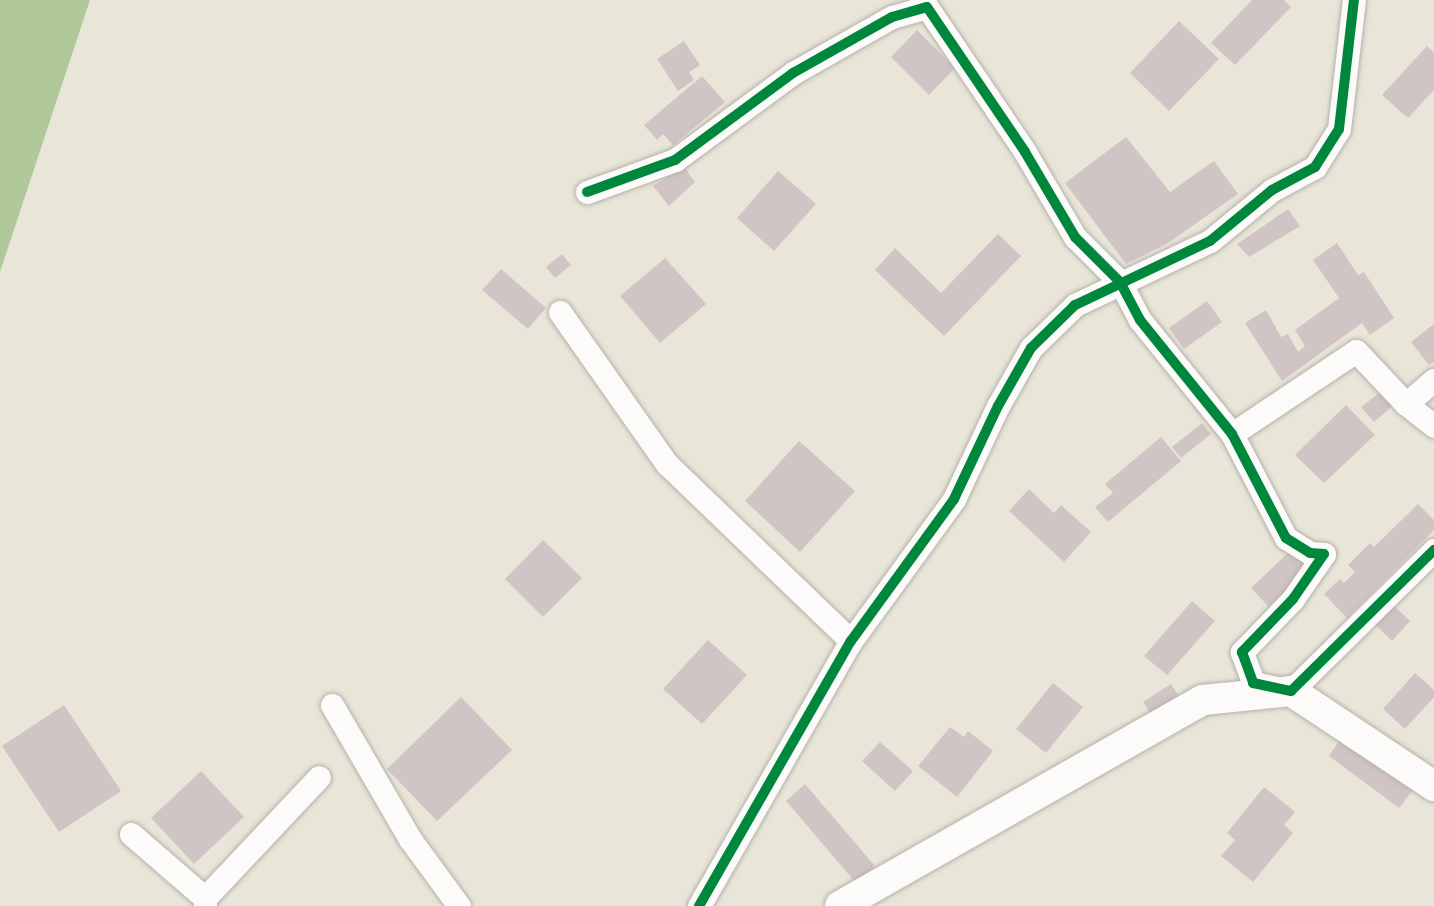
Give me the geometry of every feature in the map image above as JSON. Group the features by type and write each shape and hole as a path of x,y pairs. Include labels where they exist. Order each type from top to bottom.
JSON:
{"street":[{"path":"699,906 851,641 954,499 998,406 1031,348 1075,305 1210,241 1272,190 1315,167 1339,129 1354,0"},
{"path":"587,191 675,160 793,73 892,17 927,4 1025,152 1075,237 1120,282 1140,320 1232,434 1286,538 1310,553 1324,554 1293,599 1242,652 1253,683 1291,691 1434,786"},
{"path":"560,312 667,464 851,641"},
{"path":"1232,434 1356,351 1406,404 1434,426"},
{"path":"1406,404 1434,380"},
{"path":"840,906 1203,700 1291,691 1434,551"},
{"path":"332,705 410,839 459,906"},
{"path":"131,834 205,902 319,777"}],"green space":[{"path":"0,0 90,0 0,272"}],"building":[{"path":"1252,0 1284,0 1291,7 1235,65 1211,43"},
{"path":"1179,21 1219,59 1169,111 1130,73"},
{"path":"917,30 955,68 929,95 891,57"},
{"path":"684,41 700,65 689,72 694,80 678,91 657,59"},
{"path":"1427,46 1434,53 1434,90 1408,118 1382,95"},
{"path":"702,76 725,102 673,145 663,134 657,140 644,125"},
{"path":"1126,137 1170,192 1214,161 1238,194 1168,243 1126,264 1065,183"},
{"path":"684,167 695,182 669,206 653,186"},
{"path":"778,171 816,204 774,251 737,218"},
{"path":"1288,209 1300,226 1249,257 1237,244"},
{"path":"998,234 1021,256 944,336 875,270 895,248 941,293"},
{"path":"1337,243 1358,275 1364,272 1394,318 1370,335 1362,323 1282,381 1245,323 1266,310 1281,337 1288,334 1298,352 1305,346 1295,330 1339,298 1313,260"},
{"path":"562,254 571,265 555,278 546,267"},
{"path":"665,258 706,304 660,343 620,296"},
{"path":"501,269 546,308 528,329 482,290"},
{"path":"1207,301 1222,322 1184,349 1169,328"},
{"path":"1434,324 1434,362 1429,365 1411,342"},
{"path":"1384,389 1396,403 1374,422 1361,407"},
{"path":"1346,405 1375,435 1324,483 1295,455"},
{"path":"1202,423 1211,434 1181,458 1172,447"},
{"path":"1161,437 1181,461 1108,522 1095,507 1113,493 1105,484"},
{"path":"799,441 855,491 800,552 745,501"},
{"path":"1029,489 1054,513 1061,505 1091,532 1064,562 1009,511"},
{"path":"1418,504 1434,520 1434,530 1347,618 1324,594 1340,579 1344,583 1355,572 1348,565 1370,543 1374,547"},
{"path":"543,540 582,578 543,617 505,579"},
{"path":"1291,550 1309,568 1269,607 1251,588"},
{"path":"1386,598 1410,621 1392,641 1368,618"},
{"path":"1192,601 1215,621 1167,675 1144,656"},
{"path":"708,640 747,675 702,724 663,689"},
{"path":"1415,673 1434,690 1434,697 1405,729 1383,709"},
{"path":"1053,683 1083,707 1046,753 1016,729"},
{"path":"1171,684 1179,697 1151,715 1143,702"},
{"path":"461,697 512,750 437,821 387,769"},
{"path":"64,705 121,791 59,832 2,746"},
{"path":"950,727 964,737 968,731 993,751 957,797 918,766"},
{"path":"1341,738 1413,790 1399,808 1329,756"},
{"path":"880,742 913,771 895,791 862,761"},
{"path":"201,771 244,817 194,864 151,818"},
{"path":"805,784 875,866 856,883 786,801"},
{"path":"1264,787 1295,812 1284,825 1293,833 1253,882 1221,856 1235,840 1227,833"}],"cycle path":[{"path":"699,906 851,641 954,499 998,406 1031,348 1075,305 1210,241 1272,190 1315,167 1339,129 1354,0"},
{"path":"587,192 675,160 793,73 892,17 927,7 1025,152 1075,237 1120,282 1140,320 1232,434 1286,538 1310,553 1324,554 1293,599 1242,652 1253,683 1291,691 1434,550"}]}
